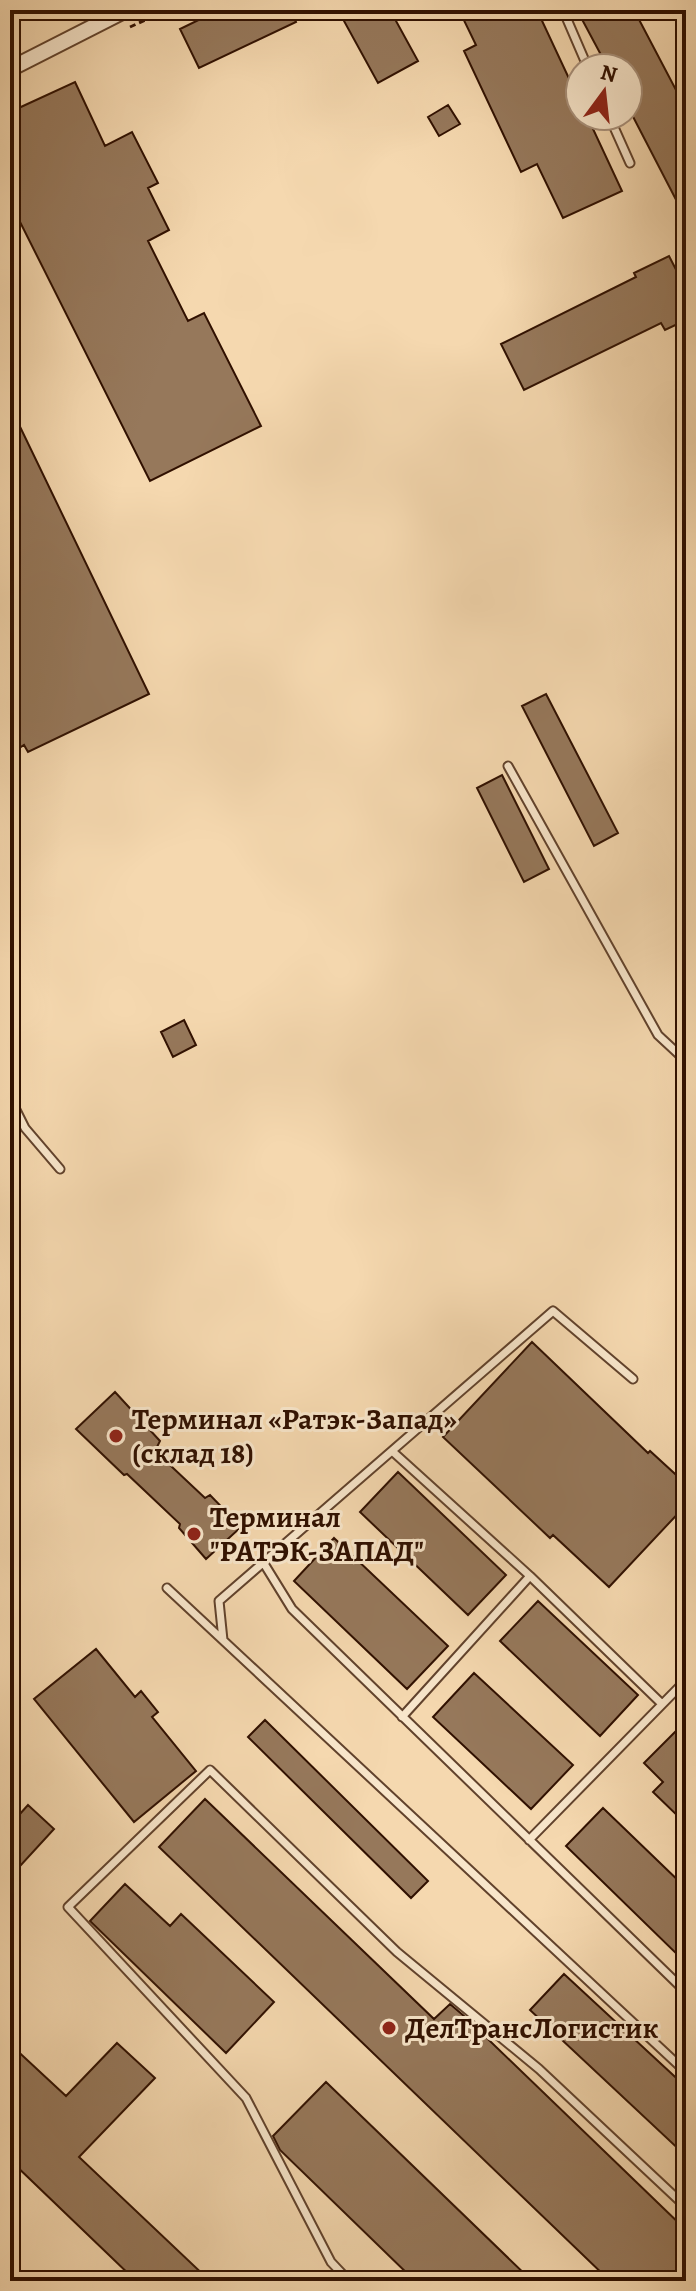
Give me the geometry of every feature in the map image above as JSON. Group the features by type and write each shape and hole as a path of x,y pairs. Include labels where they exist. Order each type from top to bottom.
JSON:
{"street":[{"path":"10,69 126,10"}],"lane":[{"path":"563,10 581,52"},
{"path":"616,132 630,163"},
{"path":"508,766 658,1035 686,1061"},
{"path":"10,1098 25,1128 60,1169"},
{"path":"223,1640 219,1601 553,1311 633,1379"},
{"path":"392,1451 530,1576 662,1704"},
{"path":"263,1562 292,1609 686,1992"},
{"path":"402,1717 530,1576"},
{"path":"167,1588 686,2072"},
{"path":"529,1840 686,1680"},
{"path":"349,2281 331,2262 246,2098 68,1907 210,1770 397,1952 539,2069 686,2207"}],"building":[{"path":"219,10 291,10 296,22 199,68 180,29"},
{"path":"338,10 390,10 418,61 378,83"},
{"path":"459,10 537,10 564,68 564,132 594,132 622,191 563,218 537,164 521,172 464,51 476,45"},
{"path":"577,10 634,10 686,109 686,219 641,132 644,132 644,52 599,52"},
{"path":"75,82 105,146 132,132 158,183 148,188 169,230 148,241 188,321 204,313 261,426 150,481 10,202 10,112"},
{"path":"448,105 460,124 439,136 428,117"},
{"path":"669,256 686,289 686,320 665,330 661,323 524,390 501,344 636,277 634,273"},
{"path":"10,406 149,694 28,752 24,745 10,754"},
{"path":"546,694 618,833 594,846 522,706"},
{"path":"502,775 549,869 524,882 477,788"},
{"path":"184,1020 196,1045 173,1057 161,1032"},
{"path":"532,1342 648,1453 650,1451 686,1484 686,1505 609,1587 553,1535 550,1538 443,1437"},
{"path":"115,1392 160,1441 155,1451 205,1498 210,1495 241,1527 206,1559 179,1528 180,1524 76,1429"},
{"path":"398,1472 506,1575 468,1615 360,1512"},
{"path":"334,1538 448,1646 407,1689 294,1581"},
{"path":"538,1601 638,1695 600,1736 500,1641"},
{"path":"96,1649 135,1697 141,1691 158,1712 152,1717 196,1771 134,1822 34,1699"},
{"path":"474,1673 573,1765 531,1809 433,1717"},
{"path":"265,1720 428,1881 411,1898 248,1737"},
{"path":"686,1721 686,1824 653,1792 663,1782 644,1763"},
{"path":"205,1799 434,2019 450,2004 464,2016 686,2230 686,2274 679,2281 610,2281 159,1847"},
{"path":"28,1805 54,1829 10,1877 10,1825"},
{"path":"603,1808 686,1888 686,1963 566,1846"},
{"path":"125,1884 170,1926 181,1914 274,2002 226,2053 90,1921"},
{"path":"564,1974 686,2087 686,2156 530,2010"},
{"path":"117,2043 155,2078 79,2157 210,2281 136,2281 10,2160 10,2044 66,2096"},
{"path":"326,2082 532,2281 415,2281 280,2150 273,2136"}],"place":[{"name":"Терминал «Ратэк-Запад» (склад 18)","path":"116,1436"},
{"name":"Терминал \"РАТЭК-ЗАПАД\"","path":"194,1534"},
{"name":"ДелТрансЛогистик","path":"389,2028"}]}
